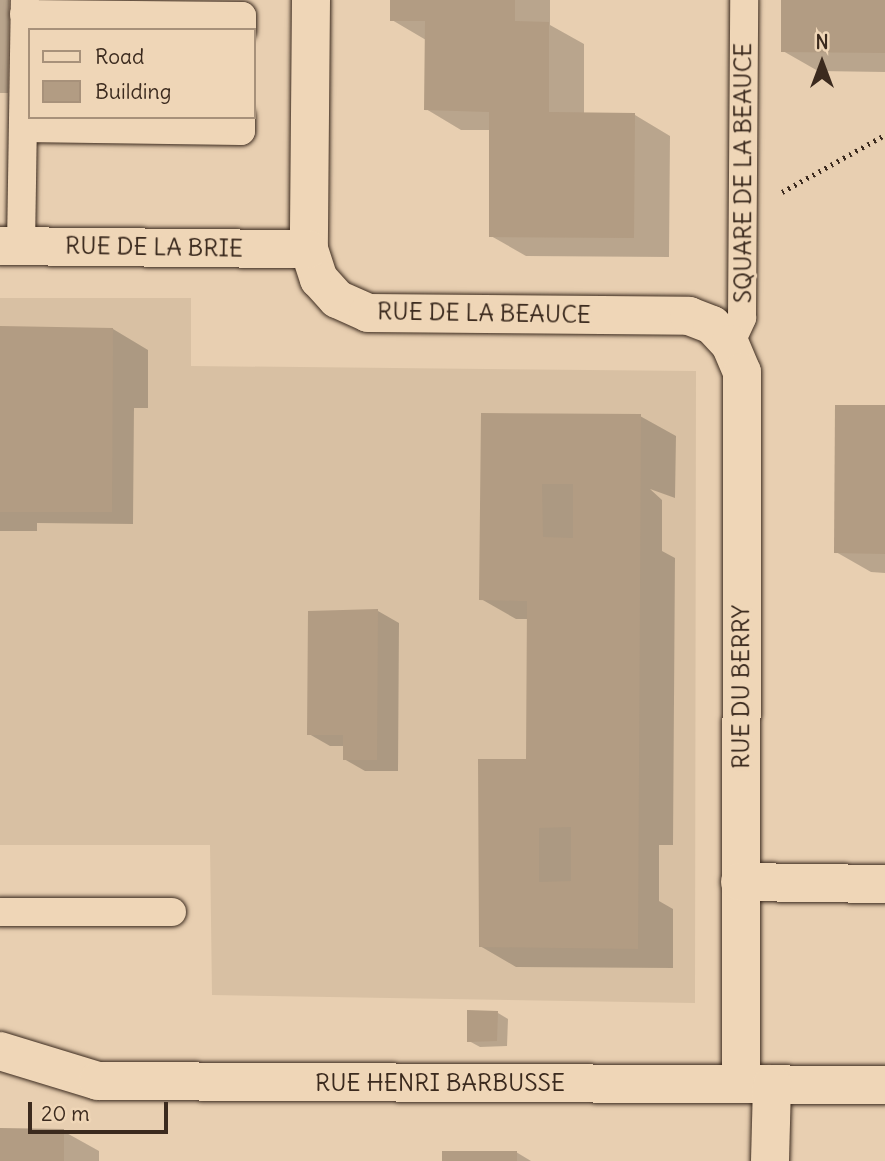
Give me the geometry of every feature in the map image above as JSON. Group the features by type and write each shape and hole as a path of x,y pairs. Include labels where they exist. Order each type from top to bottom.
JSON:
{"street":[{"name":"RUE DE LA BEAUCE","path":"311,0 309,249 319,279 337,299 368,313 689,316"},
{"name":"RUE DE LA BRIE","path":"11,246 309,249"},
{"name":"RUE DU BERRY","path":"689,316 712,325 730,344 742,372 740,882 756,1084 771,1161"},
{"path":"740,882 885,884"},
{"name":"RUE HENRI BARBUSSE","path":"0,1051 98,1081 885,1085"}],"lane":[{"name":"SQUARE DE LA BEAUCE","path":"730,344 742,318 744,0"},
{"path":"11,246 23,128 24,7 242,16 242,28"},
{"path":"23,128 241,131 241,119"},
{"path":"0,912 172,912"}],"path":[{"path":"743,211 829,170 885,135"}],"shaded area":[{"path":"0,298 191,298 191,366 696,371 695,1003 212,995 210,845 0,845"}],"building":[{"path":"390,0 515,0 515,21 549,22 549,112 635,113 634,238 489,237 489,112 424,110 425,21 390,21"},
{"path":"781,0 885,0 885,53 781,52"},
{"path":"0,326 113,328 112,512 0,512"},
{"path":"835,405 885,405 885,554 834,553"},
{"path":"481,413 641,414 638,949 479,947 478,759 526,759 527,601 479,600","holes":["542,484 573,484 573,538 543,537","571,827 571,881 539,882 539,828"]},
{"path":"378,609 377,760 343,760 343,735 307,735 308,611"},
{"path":"467,1010 498,1011 497,1041 467,1042"},
{"path":"0,1128 64,1129 64,1161 0,1161"},
{"path":"442,1151 517,1151 517,1161 442,1161"}]}
